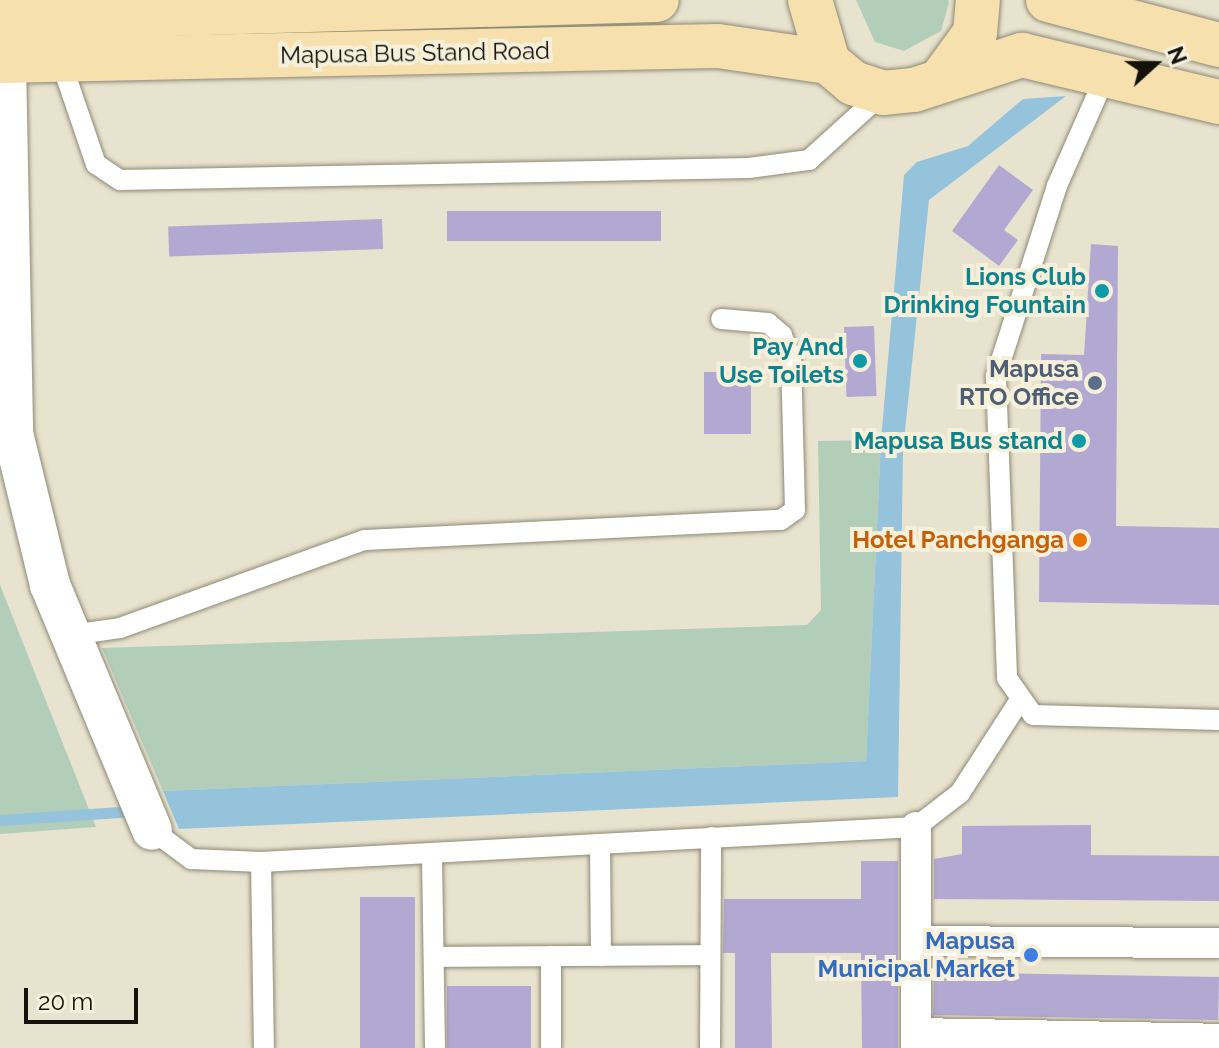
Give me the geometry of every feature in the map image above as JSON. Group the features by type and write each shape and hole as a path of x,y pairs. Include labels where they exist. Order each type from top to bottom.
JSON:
{"main road":[{"name":"Mapusa Bus Stand Road","path":"2,47 61,62 229,24 392,5 657,0"},
{"path":"810,0 828,62 853,83 883,93 1022,55 1219,102"},
{"path":"943,77 975,33 978,0"},
{"path":"1048,0 1219,45"},
{"name":"Mapusa Bus Stand Road","path":"2,47 166,8 229,24 394,54 718,46 828,62"}],"street":[{"path":"2,47 13,433 50,585 152,830"},
{"path":"916,827 916,1040 1163,1043 1219,1039"},
{"path":"917,941 1219,943"}],"lane":[{"path":"392,5 394,54"},
{"path":"61,62 96,164 120,180 749,168 809,160 883,93"},
{"path":"1105,77 1057,186 996,376 1007,678 1018,703 1033,715 1219,720"},
{"path":"71,635 120,628 365,540 781,520 795,510 791,359 782,335 768,323 721,319"},
{"path":"152,830 191,859 261,862 432,857 711,837 916,827 960,793 1018,703"},
{"path":"710,1048 711,837"},
{"path":"600,846 601,956"},
{"path":"432,857 435,1048"},
{"path":"261,862 264,1048"},
{"path":"435,957 710,955"},
{"path":"551,956 551,1048"}],"green space":[{"path":"856,0 948,0 949,3 941,31 904,51 875,42"},
{"path":"881,440 866,761 163,791 102,648 807,625 821,610 818,441"},
{"path":"0,585 96,827 0,834"}],"water":[{"path":"1066,96 929,200 903,450 898,797 179,829 163,791 866,761 881,440 904,175 917,162 968,146 1023,99"}],"building":[{"path":"999,165 1033,190 1004,230 1018,240 999,266 952,231"},
{"path":"447,211 661,211 661,241 447,241"},
{"path":"382,219 383,249 169,256 168,226"},
{"name":"Mapusa Bus stand","path":"1091,244 1118,246 1116,526 1219,528 1219,605 1039,602 1041,354 1084,355"},
{"name":"Pay And Use Toilets","path":"874,326 876,396 846,397 844,327"},
{"path":"704,372 751,372 751,434 704,434"},
{"path":"1091,825 1091,855 1219,856 1219,901 934,899 934,859 962,854 962,826"},
{"path":"861,861 898,861 898,1048 862,1048 861,953 771,953 772,1048 735,1048 735,953 723,953 724,899 861,899"},
{"path":"360,897 415,897 415,1048 360,1048"},
{"path":"934,972 1219,977 1218,1020 933,1015"},
{"path":"447,986 531,986 531,1048 447,1048"}],"waterway":[{"path":"0,820 135,811"}],"place":[{"name":"Lions Club Drinking Fountain","path":"1102,291"},
{"name":"Pay And Use Toilets","path":"860,361"},
{"name":"Mapusa RTO Office","path":"1095,383"},
{"name":"Mapusa Bus stand","path":"1079,441"},
{"name":"Hotel Panchganga","path":"1080,540"},
{"name":"Mapusa Municipal Market","path":"1031,955"}]}
